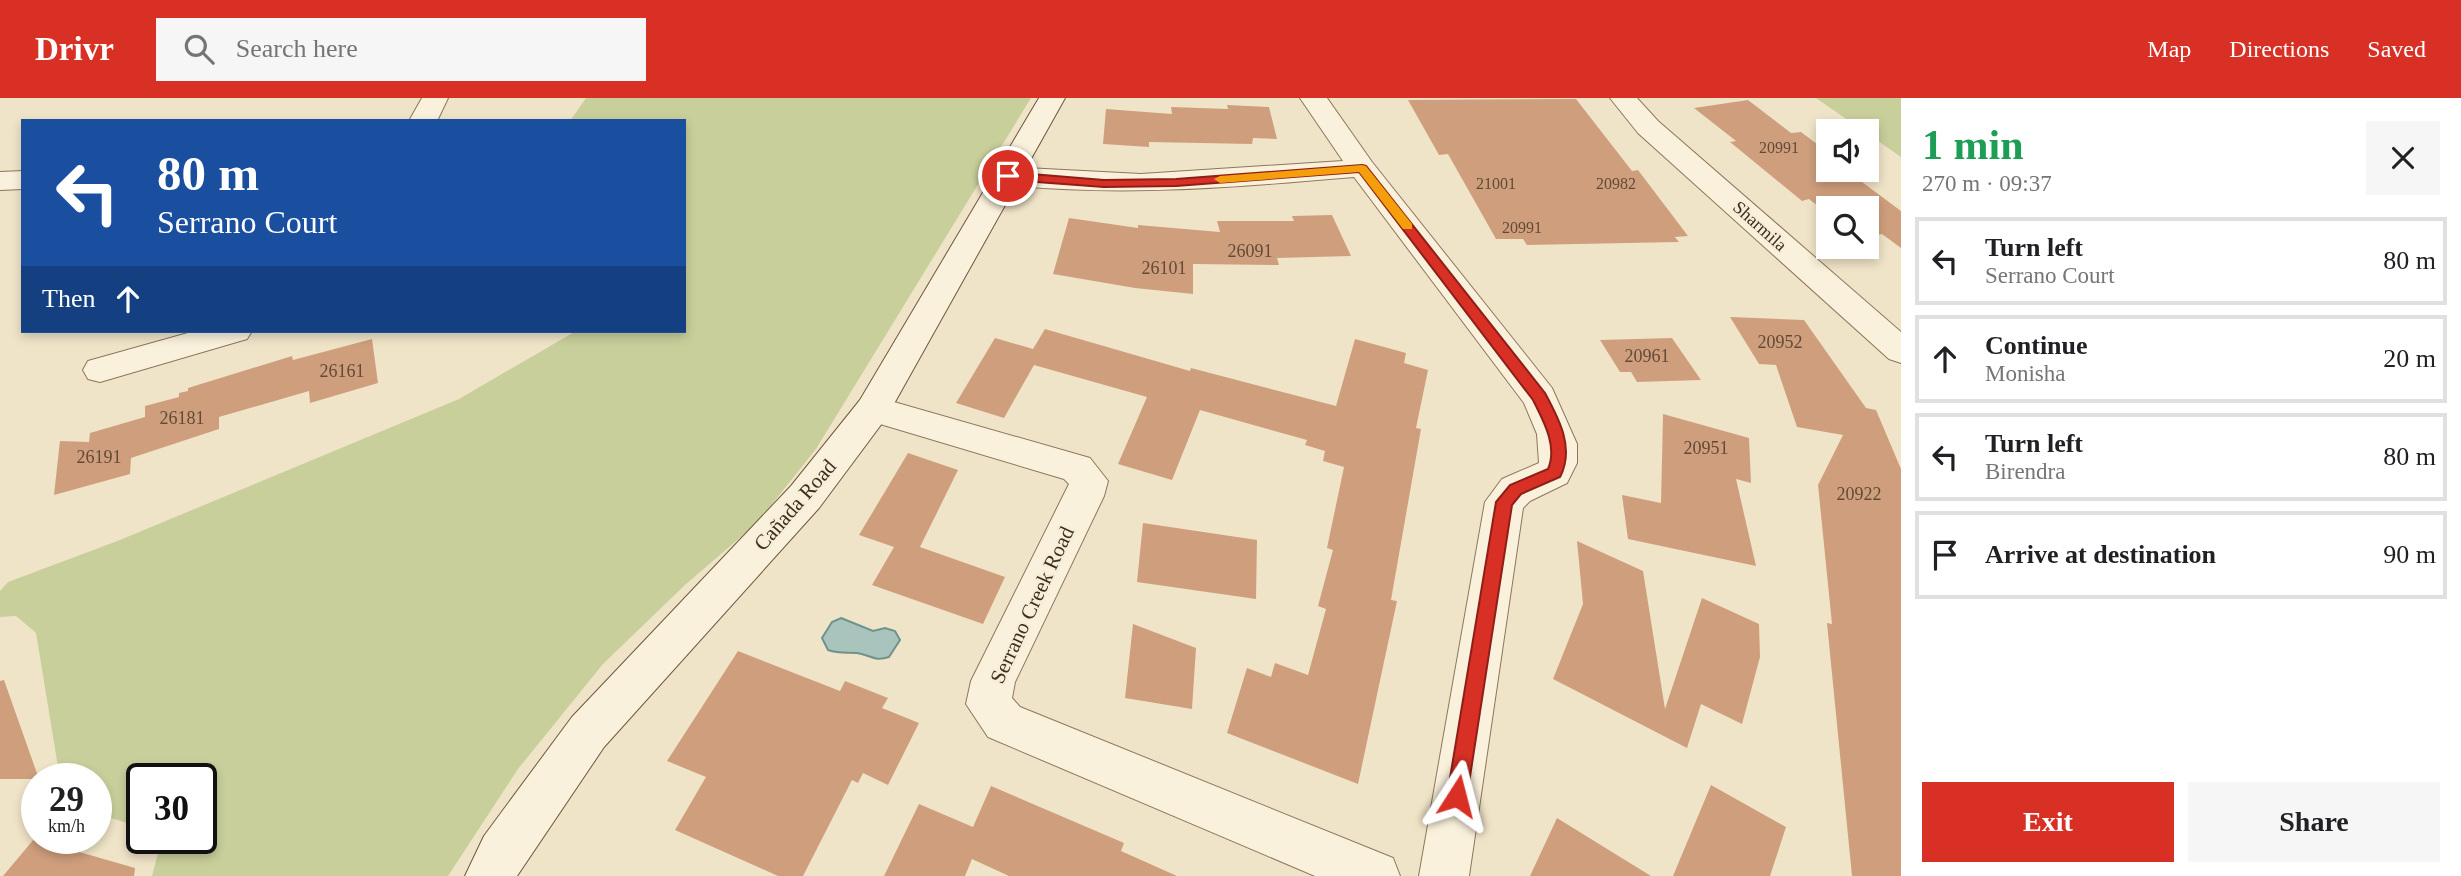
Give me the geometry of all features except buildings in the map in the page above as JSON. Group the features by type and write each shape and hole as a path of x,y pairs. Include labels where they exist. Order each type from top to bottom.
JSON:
{"street":[{"path":"424,119 435,98"},
{"name":"Cañada Road","path":"489,876 502,853 588,732 806,497 873,409 1052,98"},
{"path":"1313,98 1362,168 1539,397 1556,432 1559,461 1554,473 1516,490 1504,502 1444,876"},
{"name":"Sharmila","path":"1623,98 1648,127 1901,351"},
{"path":"1008,176 1104,184 1176,183 1362,168"},
{"path":"0,181 21,180"},
{"path":"100,370 228,333"},
{"name":"Serrano Creek Road","path":"873,409 1077,468 1089,481 1085,496 993,681 989,704 1004,722 1375,876"}],"green space":[{"path":"586,98 1031,98 816,449 757,523 685,585 603,664 518,769 448,876 152,876 158,854 217,854 217,763 126,763 126,823 112,818 112,763 57,763 36,633 16,616 0,617 0,591 8,582 120,540 459,399 573,333 686,333 686,119 571,119"},
{"path":"1816,98 1901,98 1901,157 1879,142 1879,119 1846,119"}],"water":[{"path":"841,618 873,631 885,628 895,631 900,640 889,657 884,658 828,650 822,638 832,622"}],"slow traffic":[{"path":"1220,179 1362,168 1407,226"}],"route":[{"path":"1008,176 1104,184 1176,183 1362,168 1539,397 1556,432 1559,461 1554,473 1516,490 1504,502 1457,796"}]}
